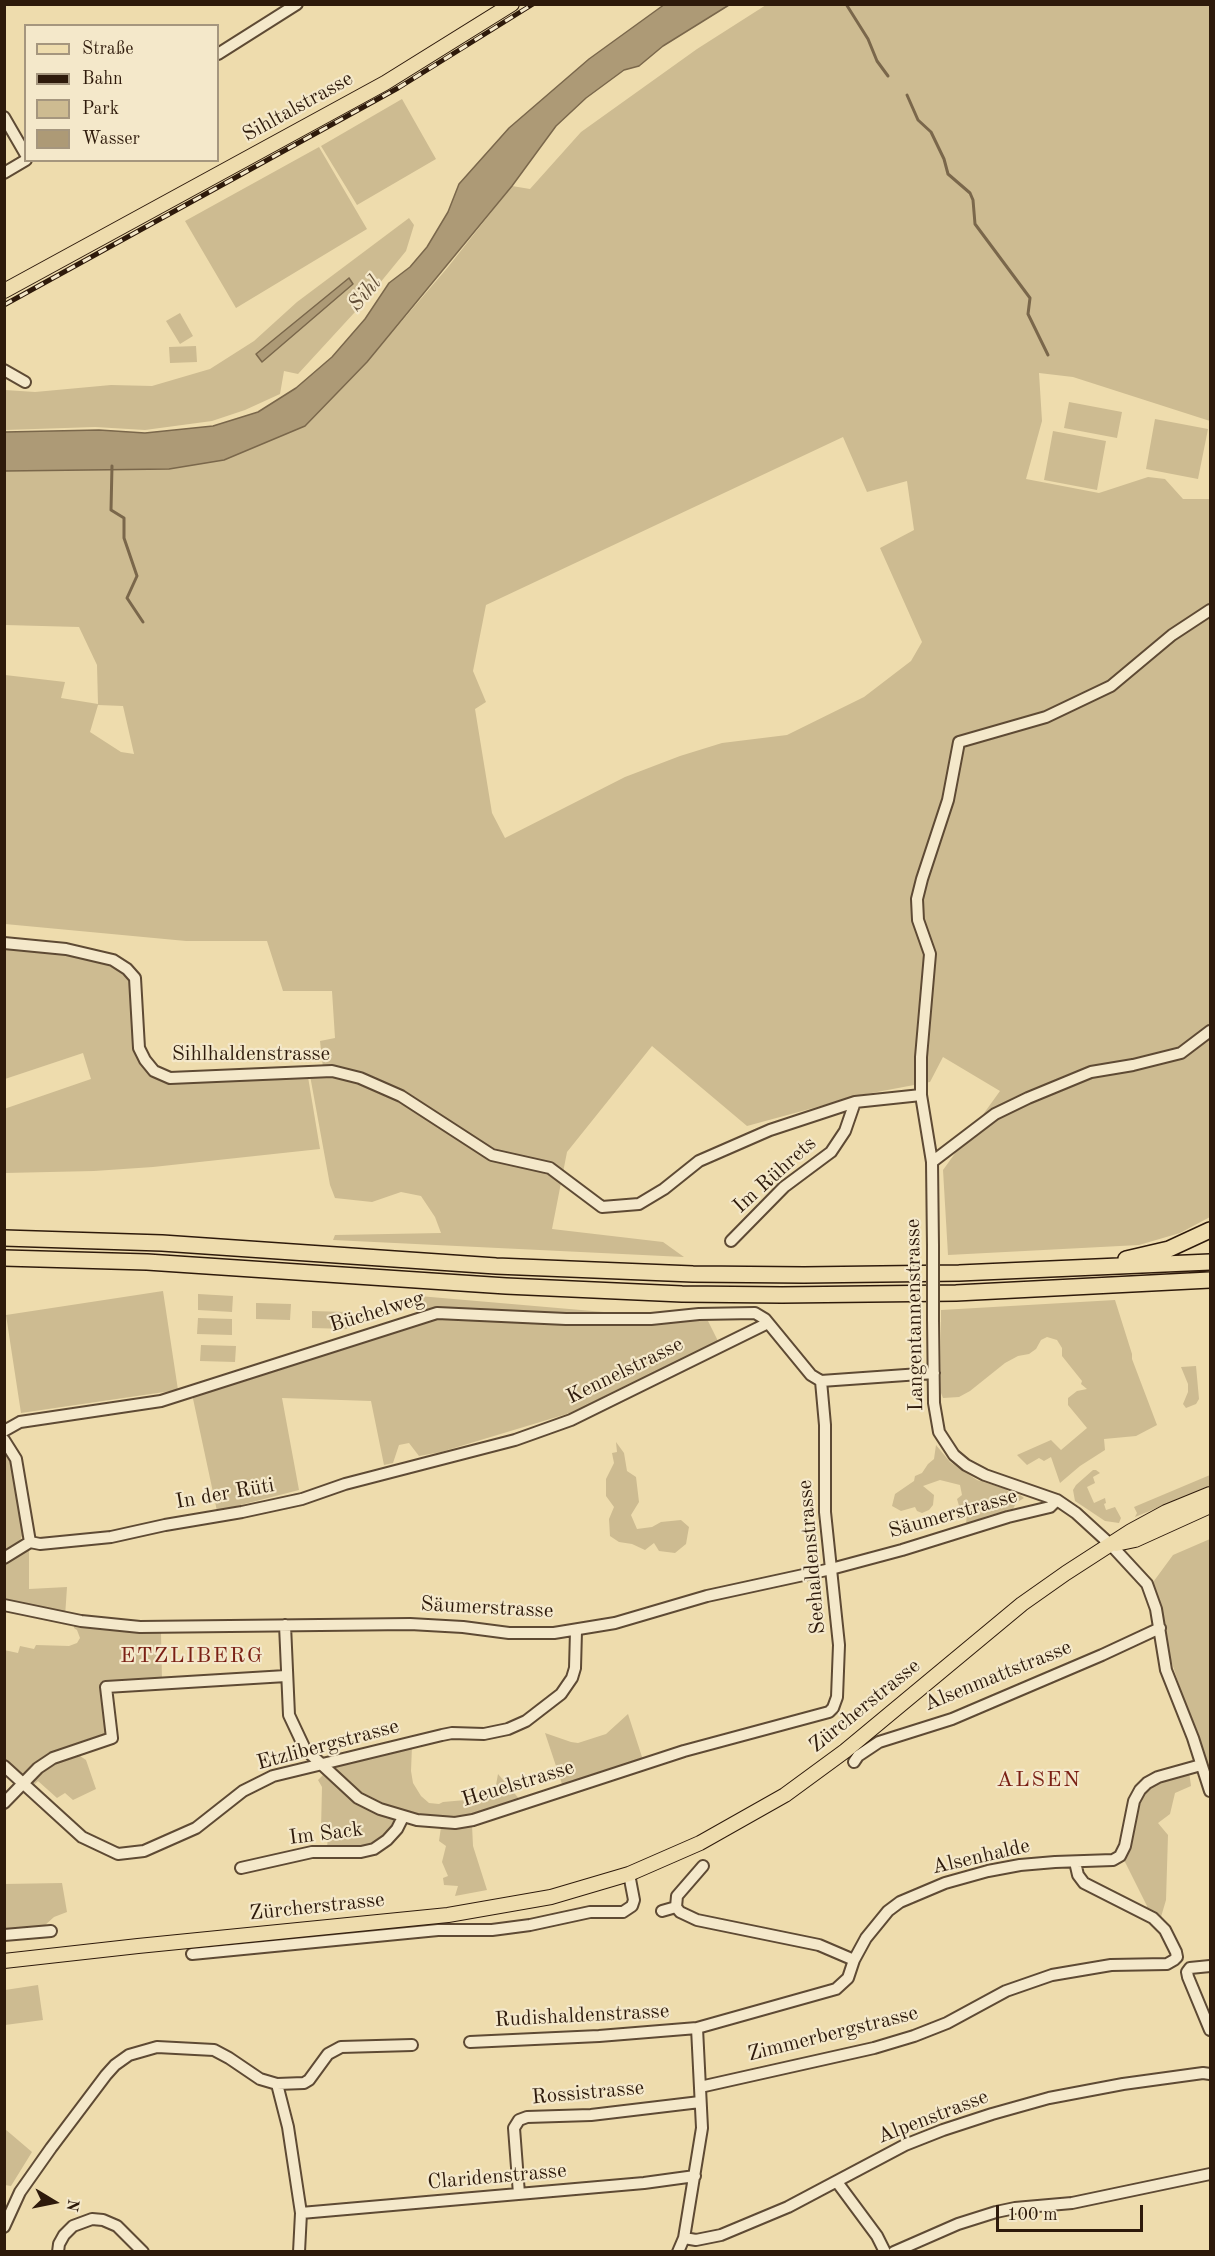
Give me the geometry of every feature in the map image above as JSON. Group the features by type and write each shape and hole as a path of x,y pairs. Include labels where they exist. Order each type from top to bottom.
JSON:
{"highway":[{"path":"1063,1269 1152,1254 1184,1244 1210,1230"},
{"path":"4,1238 172,1244 477,1264 681,1274 863,1275 1210,1262"},
{"path":"4,1258 170,1263 506,1286 682,1294 956,1293 1210,1280"}],"main road":[{"name":"Sihltalstrasse","path":"4,291 385,83 512,4"},
{"name":"Zürcherstrasse","path":"4,1961 476,1911 551,1897 629,1874 700,1843 785,1795 845,1751 1022,1605 1066,1573 1166,1512 1210,1494"},
{"name":"Zürcherstrasse","path":"1111,1545 1135,1540 1210,1506"}],"street":[{"path":"219,53 297,4"},
{"path":"4,117 24,152"},
{"path":"4,172 24,161"},
{"path":"4,370 25,382"},
{"name":"Langentannenstrasse","path":"1210,610 1172,635 1111,686 1046,717 958,742 948,800 917,899 918,920 930,954 921,1057 921,1095 932,1162 934,1403 939,1432 954,1455 966,1465 985,1475 1057,1500 1082,1517 1147,1584 1156,1609 1166,1670 1193,1738 1210,1791"},
{"name":"Sihlhaldenstrasse","path":"4,943 66,949 113,960 127,969 135,978 139,1048 154,1071 170,1078 332,1071 360,1078 401,1096 492,1155 550,1168 602,1206 639,1204 664,1189 699,1161 770,1130 855,1102 921,1095"},
{"path":"932,1162 995,1114 1028,1098 1091,1072 1133,1065 1181,1053 1210,1031"},
{"name":"Im Rührets","path":"731,1241 784,1186 831,1152 844,1131 855,1102"},
{"name":"Büchelweg","path":"4,1431 20,1422 161,1401 437,1313 566,1319 651,1319 699,1314 755,1313 761,1315 768,1323"},
{"path":"768,1323 811,1375 821,1381 934,1373"},
{"name":"Kennelstrasse","path":"424,1463 495,1445 571,1420 768,1323"},
{"name":"Seehaldenstrasse","path":"813,1716 829,1712 833,1708 837,1697 839,1645 825,1504 825,1425 821,1381"},
{"path":"4,1440 12,1451 18,1469 30,1542 4,1558"},
{"name":"In der Rüti","path":"30,1542 40,1544 111,1537 242,1512 302,1499 345,1484 424,1463"},
{"name":"Säumerstrasse","path":"4,1605 81,1621 140,1627 429,1624 530,1634 576,1631 615,1623 707,1596 831,1569 902,1550 1008,1517 1050,1507 1057,1500"},
{"name":"Heuelstrasse","path":"285,1625 289,1715 305,1749 358,1798 403,1817 438,1823 473,1820 684,1751 813,1716"},
{"name":"Alsenmattstrasse","path":"855,1762 858,1756 879,1742 952,1719 1160,1628"},
{"name":"Etzlibergstrasse","path":"4,1766 77,1833 108,1850 123,1855 156,1847 196,1828 229,1801 259,1782 288,1771 442,1735 496,1732 526,1721 561,1694 572,1678 575,1668 576,1631"},
{"path":"4,1803 38,1768 53,1758 112,1738 106,1688 286,1676"},
{"name":"Alsenhalde","path":"854,1960 866,1938 888,1911 919,1893 988,1871 1020,1865 1113,1860 1120,1856 1125,1846 1132,1808 1140,1790 1158,1777 1201,1765"},
{"name":"Im Sack","path":"241,1868 312,1852 361,1852 374,1849 397,1829 403,1817"},
{"name":"Zimmerbergstrasse","path":"700,2087 874,2048 914,2036 947,2023 1006,1991 1052,1975 1111,1965 1167,1964 1177,1957 1165,1930 1153,1918 1084,1883 1078,1875 1075,1862"},
{"path":"675,1907 677,1896 702,1866"},
{"name":"Zürcherstrasse","path":"192,1954 447,1929 492,1930 530,1925 590,1912 623,1912 632,1906 634,1900 629,1874"},
{"path":"675,1907 697,1920 819,1945 854,1960 848,1978 836,1989 697,2028 702,2128 684,2238 678,2252"},
{"path":"662,1911 675,1907"},
{"path":"4,1935 51,1931"},
{"path":"1210,1965 1190,1968 1187,1972 1210,2030"},
{"name":"Rudishaldenstrasse","path":"470,2042 599,2036 697,2028"},
{"path":"4,2227 20,2192 51,2148 111,2070 129,2055 157,2047 214,2050 260,2079 277,2084 309,2080 328,2054 341,2047 412,2045"},
{"name":"Alpenstrasse","path":"684,2238 696,2240 721,2235 788,2207 905,2145 992,2114 1070,2094 1131,2083 1210,2074"},
{"path":"277,2084 288,2127 301,2213 298,2252"},
{"name":"Rossistrasse","path":"519,2194 514,2128 519,2120 527,2117 591,2115 700,2102"},
{"path":"894,2252 958,2224 996,2212 1072,2203 1210,2174"},
{"name":"Claridenstrasse","path":"301,2213 644,2183 695,2176"},
{"path":"837,2182 877,2236 885,2252"},
{"path":"58,2252 64,2235 73,2226 92,2219 103,2220 117,2226 143,2252"}],"green space":[{"path":"766,5 1210,5 1210,421 1073,377 1039,373 1042,421 1026,479 1099,493 1148,477 1165,479 1183,499 1209,499 1210,486 1210,1217 1180,1233 1139,1245 948,1255 943,1170 1000,1091 943,1057 930,1082 861,1095 747,1126 652,1046 567,1152 552,1229 663,1242 684,1257 333,1240 335,1235 441,1233 435,1217 421,1196 401,1192 372,1202 335,1198 330,1185 309,1070 323,1068 320,1041 335,1038 332,991 283,991 267,941 186,941 5,924 5,675 65,682 61,698 98,704 97,665 79,627 5,625 5,471 169,469 305,426 367,362 448,267 512,186 530,189 581,132 697,49","holes":["843,437 867,492 907,481 914,530 880,548 922,642 911,661 864,697 787,735 722,743 680,756 625,777 505,838 492,813 475,709 486,702 473,671 486,605","98,705 123,706 134,754 121,752 90,732"]},
{"path":"402,99 436,159 357,205 321,146"},
{"path":"319,147 367,229 236,308 185,221"},
{"path":"409,218 414,225 406,251 366,300 298,374 284,371 280,394 245,410 212,421 145,430 95,427 5,430 5,390 35,392 111,385 152,386 210,369 254,341 297,302"},
{"path":"180,313 193,336 180,344 166,321"},
{"path":"196,346 197,362 170,363 169,347"},
{"path":"1069,402 1122,412 1117,438 1064,428"},
{"path":"1155,419 1208,429 1198,479 1146,469"},
{"path":"1053,431 1106,441 1097,490 1044,480"},
{"path":"5,945 102,959 125,971 131,981 136,1047 158,1076 308,1077 320,1149 153,1167 5,1173 4,1109 91,1079 83,1053 5,1079"},
{"path":"163,1291 178,1390 21,1413 6,1315"},
{"path":"198,1294 233,1296 232,1312 198,1310"},
{"path":"419,1296 708,1321 718,1341 570,1413 441,1452 419,1456 409,1443 399,1445 393,1463 384,1465 371,1401 282,1398 299,1490 217,1511 192,1394 426,1319"},
{"path":"1115,1300 1132,1359 1157,1425 1136,1436 1104,1439 1105,1450 1080,1466 1060,1483 1051,1457 1044,1461 1039,1458 1027,1465 1017,1455 1051,1440 1061,1450 1087,1428 1068,1405 1068,1398 1077,1391 1087,1389 1062,1356 1062,1348 1057,1340 1047,1337 1041,1340 1036,1349 1005,1363 970,1391 959,1397 943,1398 941,1393 941,1310"},
{"path":"256,1303 291,1304 290,1320 256,1319"},
{"path":"312,1311 347,1312 347,1329 312,1328"},
{"path":"198,1318 232,1319 232,1335 197,1334"},
{"path":"201,1345 236,1346 235,1362 200,1361"},
{"path":"1196,1366 1199,1399 1196,1404 1186,1408 1183,1404 1188,1392 1188,1384 1181,1367"},
{"path":"616,1442 624,1453 627,1471 636,1477 639,1502 631,1515 637,1529 652,1527 661,1522 681,1520 689,1527 686,1544 675,1553 659,1551 654,1543 645,1550 632,1544 619,1542 610,1536 609,1519 614,1507 606,1496 606,1479 614,1463 612,1453 617,1452"},
{"path":"4,1445 10,1451 24,1531 19,1543 5,1551"},
{"path":"936,1445 950,1462 977,1480 1009,1492 993,1498 996,1508 1007,1505 1006,1501 1020,1495 1024,1498 1016,1503 1013,1509 966,1524 967,1514 960,1509 957,1499 962,1495 960,1485 940,1480 923,1486 934,1495 933,1505 929,1510 922,1513 915,1507 901,1511 892,1506 895,1494 914,1481 915,1476 922,1473 934,1459"},
{"path":"1093,1470 1100,1473 1093,1477 1095,1483 1087,1487 1094,1503 1105,1498 1106,1510 1115,1507 1121,1518 1119,1523 1105,1521 1075,1501 1073,1490"},
{"path":"1210,1475 1210,1486 1135,1517 1137,1513 1134,1507"},
{"path":"1210,1539 1210,1781 1170,1657 1151,1585 1173,1555"},
{"path":"29,1550 29,1589 67,1587 65,1617 5,1602 4,1563"},
{"path":"74,1625 161,1632 162,1681 102,1684 108,1736 22,1775 17,1774 5,1761 4,1650 18,1653 20,1646 34,1649 36,1645 69,1646 77,1643 80,1638"},
{"path":"628,1714 643,1760 563,1787 545,1733 578,1743 606,1734"},
{"path":"412,1746 413,1783 421,1796 429,1803 439,1804 477,1799 492,1794 498,1774 521,1801 477,1815 427,1817 385,1807 365,1796 335,1773 335,1765"},
{"path":"77,1754 86,1760 96,1789 73,1800 65,1793 57,1798 38,1781 32,1787 31,1780 47,1766"},
{"path":"1189,1771 1191,1786 1175,1793 1170,1814 1158,1823 1168,1835 1166,1900 1161,1917 1145,1910 1147,1906 1124,1860 1130,1840 1130,1796 1150,1783"},
{"path":"323,1775 348,1797 395,1821 395,1826 374,1844 358,1849 327,1848 328,1836 321,1829 322,1787 318,1780"},
{"path":"472,1825 473,1846 487,1890 455,1896 458,1886 444,1885 443,1878 448,1876 442,1862 446,1846 439,1841 441,1827"},
{"path":"62,1883 67,1912 54,1917 44,1926 5,1931 4,1884"},
{"path":"38,1985 43,2020 5,2025 5,1990"},
{"path":"5,2129 32,2152 11,2186 5,2185"}],"water":[{"path":"665,4 729,5 663,46 639,66 624,70 586,98 556,126 512,186 367,362 305,426 224,460 169,469 5,471 5,432 99,430 145,433 213,426 258,412 296,388 332,357 365,319 389,283 410,267 427,247 448,212 459,184 509,128 589,59"},
{"path":"349,278 353,284 262,362 256,354"}],"waterway":[{"path":"846,4 868,39 877,61 888,76"},
{"path":"907,95 918,120 931,132 944,159 948,174 970,193 973,200 975,224 1030,298 1028,314 1048,355"},
{"path":"112,466 111,510 124,518 124,538 137,576 127,598 143,622"}],"railway":[{"path":"4,305 398,88 533,4"}],"district":[{"name":"ETZLIBERG","path":"192,1656"},
{"name":"ALSEN","path":"1039,1780"}],"water label":[{"name":"Sihl","path":"365,294"}]}
